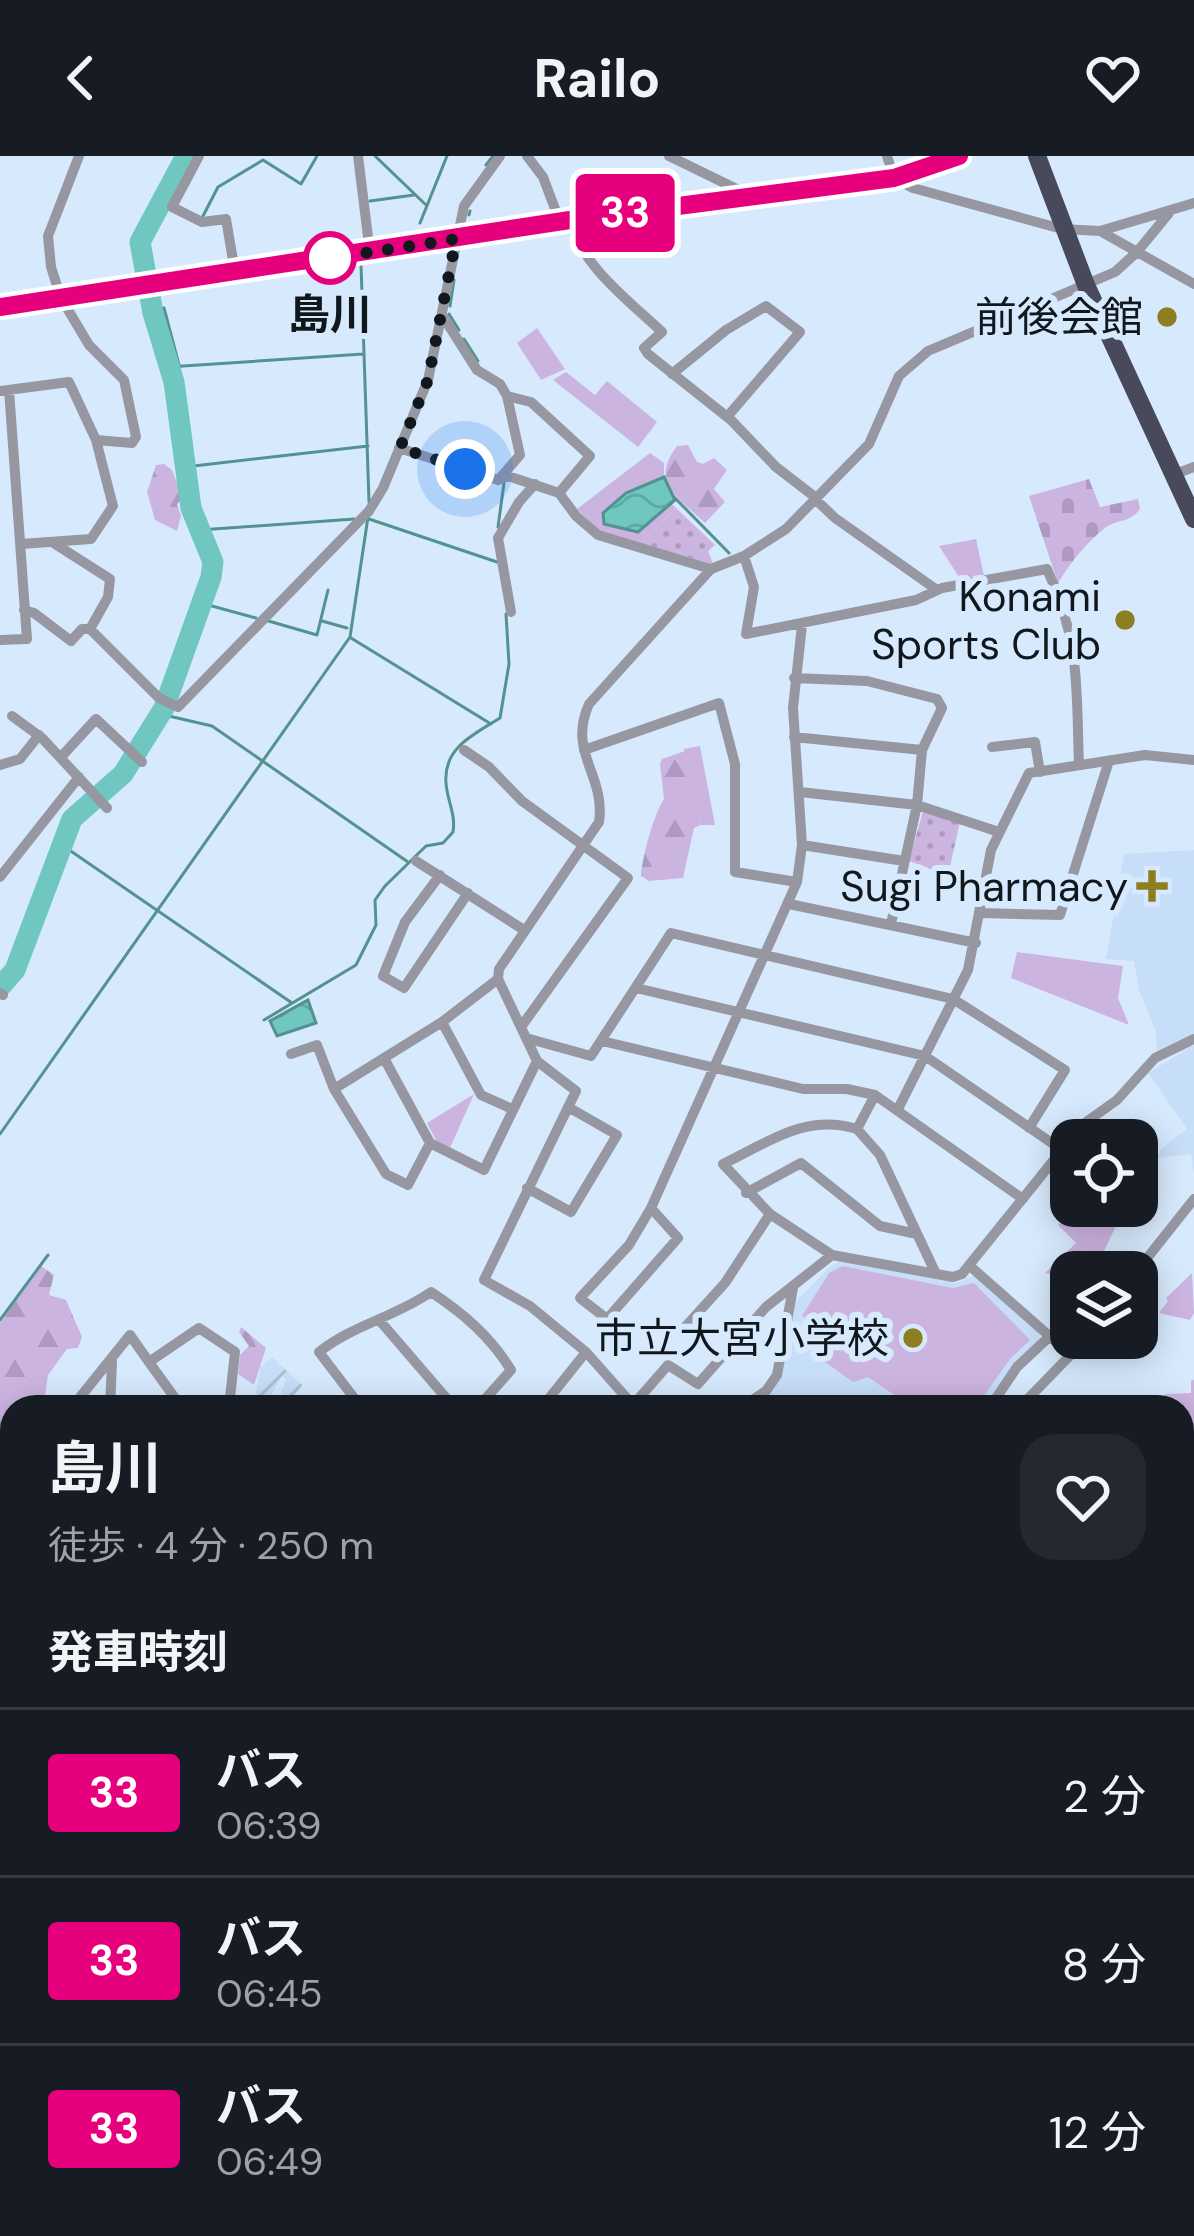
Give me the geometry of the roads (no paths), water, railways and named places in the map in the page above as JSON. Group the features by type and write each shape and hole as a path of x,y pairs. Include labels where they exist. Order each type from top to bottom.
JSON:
{"highway":[{"path":"1037,156 1086,285 1194,519"}],"street":[{"path":"79,156 48,236 51,267 61,298 89,345 124,380 136,437 132,443 96,440"},
{"path":"199,156 172,207 202,222 226,219 235,272"},
{"path":"358,156 370,253"},
{"path":"90,628 159,698 178,707 369,511 428,380 464,206 500,156"},
{"path":"527,156 588,258 662,332 644,348 727,417 835,518 937,590"},
{"path":"669,156 748,195"},
{"path":"887,156 894,178 913,188 1062,229 1100,231 1194,203"},
{"path":"0,307 565,221 894,178 959,156"},
{"path":"623,1395 586,1352 530,1306 484,1280 576,1091 537,1061 497,979 524,930 599,822 601,805 579,732 590,704 711,569 744,556 786,529 869,444 898,376 915,360 1115,272 1169,213"},
{"path":"1100,231 1194,284"},
{"path":"672,374 726,330 766,306 800,332 727,417"},
{"path":"442,314 477,370 508,395 520,455 498,480"},
{"path":"0,640 27,638 4,390 69,382 96,440 113,506 91,538 21,544"},
{"path":"508,395 531,402 590,456 559,493"},
{"path":"400,448 498,480 508,476 559,493 598,535 711,569"},
{"path":"1173,475 1194,467"},
{"path":"512,612 493,538 535,484"},
{"path":"52,542 110,579 108,597 90,628"},
{"path":"744,556 754,587 746,634 1047,569 1076,651 1079,765"},
{"path":"24,610 71,641 82,629 90,628"},
{"path":"651,1208 678,1238 607,1319 580,1298 628,1245 651,1208 796,882 802,845 794,678 802,625"},
{"path":"794,678 867,681 937,699 942,708 922,750 917,805 890,923"},
{"path":"584,750 719,703 735,764 734,872 796,882"},
{"path":"12,716 39,735 107,808"},
{"path":"61,757 96,719 142,762"},
{"path":"0,765 20,759 39,735"},
{"path":"794,737 922,750"},
{"path":"992,747 1035,742 1040,772"},
{"path":"464,750 489,767 522,801 628,878 524,1032"},
{"path":"898,1108 968,970 991,850 1029,773 1145,754 1194,760"},
{"path":"981,913 1060,915 1109,761"},
{"path":"0,878 79,777"},
{"path":"800,792 917,805 999,832"},
{"path":"802,845 904,861"},
{"path":"416,861 524,930"},
{"path":"440,875 405,922 383,976 404,988 468,893"},
{"path":"789,904 976,943"},
{"path":"524,1032 591,1056 671,933 952,999 1064,1070 1029,1128"},
{"path":"334,1089 442,1022 497,979"},
{"path":"637,988 926,1056 1050,1142"},
{"path":"442,1022 482,1094 512,1109"},
{"path":"1090,1119 1117,1100 1155,1058 1194,1039"},
{"path":"602,1041 802,1089 847,1089 874,1095 1023,1199"},
{"path":"290,1054 317,1045 334,1089 386,1174 408,1185 430,1143"},
{"path":"385,1060 430,1143 484,1170 537,1061"},
{"path":"856,1129 874,1095"},
{"path":"527,1188 571,1212 617,1135 568,1107"},
{"path":"936,1274 880,1155 856,1129 837,1123 787,1130 723,1165 770,1214 832,1255 936,1274 953,1277 971,1267 1050,1165"},
{"path":"746,1193 801,1163 880,1226 917,1234"},
{"path":"1153,1251 1194,1199"},
{"path":"685,1327 725,1283 770,1214"},
{"path":"641,1395 668,1365 698,1384 766,1307 832,1255"},
{"path":"971,1267 1050,1336 1017,1367 997,1395"},
{"path":"759,1395 777,1375 793,1288"},
{"path":"352,1395 319,1352 338,1337 380,1321 431,1292 464,1314 495,1345 511,1370 489,1395"},
{"path":"380,1321 444,1395"},
{"path":"148,1362 199,1328 235,1352 230,1395"},
{"path":"85,1395 130,1335 173,1395"},
{"path":"552,1395 586,1352"},
{"path":"1032,1395 1067,1359"},
{"path":"111,1395 112,1360"}],"water":[{"path":"664,477 675,500 638,532 604,524 603,513 626,493"},
{"path":"308,1000 316,1023 277,1036 270,1021"}],"waterway":[{"path":"0,987 15,970 72,819 123,774 164,708 211,577 213,562 191,508 174,382 153,313 140,242 186,156"},
{"path":"203,216 218,187 263,160 301,184 317,156"},
{"path":"375,156 425,204"},
{"path":"420,223 447,156"},
{"path":"486,165 493,156"},
{"path":"370,201 414,195"},
{"path":"469,215 470,211"},
{"path":"361,264 369,502"},
{"path":"450,306 454,280"},
{"path":"153,310 164,308 179,365"},
{"path":"449,314 459,330"},
{"path":"464,339 478,361"},
{"path":"168,367 363,354"},
{"path":"185,467 368,446"},
{"path":"498,527 504,483"},
{"path":"674,497 729,553"},
{"path":"0,1134 350,637 368,517"},
{"path":"200,530 354,519"},
{"path":"369,519 497,562"},
{"path":"265,620 317,635 328,590"},
{"path":"201,603 256,618"},
{"path":"264,1020 356,965 376,925 375,900 385,886 426,846 443,843 453,832 446,771 462,743 500,718 509,664 506,614"},
{"path":"322,621 347,628"},
{"path":"351,638 491,724"},
{"path":"160,714 212,726 408,862"},
{"path":"62,845 292,1003"},
{"path":"0,1320 48,1255"}],"place":[{"name":"島川","path":"330,258"},
{"name":"前後会館","path":"1167,317"},
{"name":"Konami Sports Club","path":"1125,620"},
{"name":"Sugi Pharmacy","path":"1152,886"},
{"name":"市立大宮小学校","path":"913,1338"}]}
